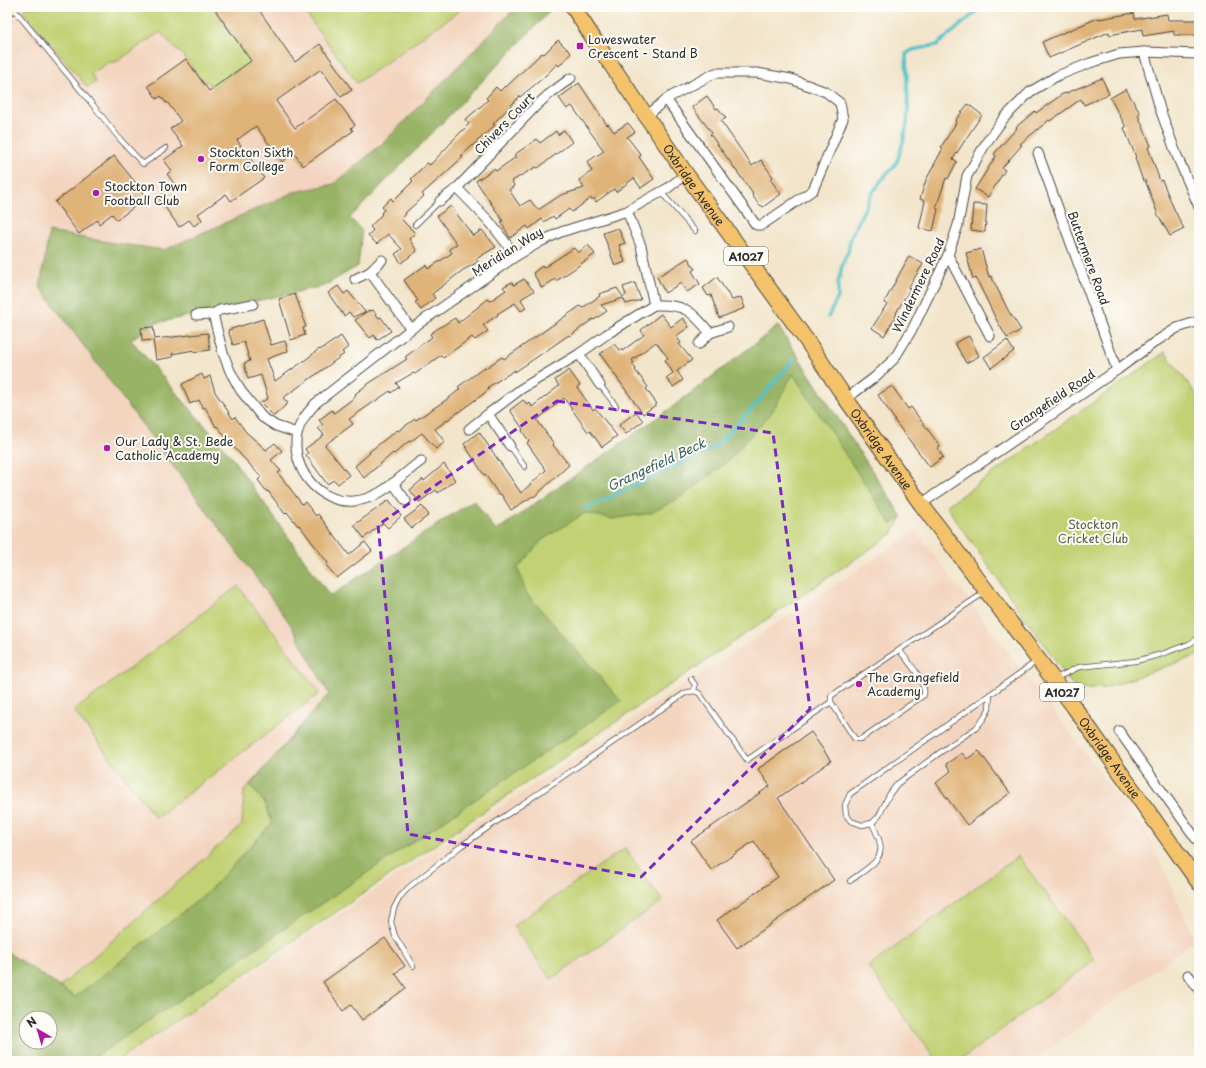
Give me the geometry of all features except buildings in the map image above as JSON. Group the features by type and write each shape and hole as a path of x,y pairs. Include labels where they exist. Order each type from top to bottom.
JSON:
{"main road":[{"name":"Oxbridge Avenue","path":"574,7 603,53 686,174 807,341 846,399 921,504 1105,750 1199,881"}],"street":[{"path":"7,10 11,7"},
{"path":"1144,52 1160,109 1177,156 1199,207"},
{"name":"Windermere Road","path":"846,399 875,377 894,359 913,328 948,255 958,225 967,176 986,143 1004,118 1030,92 1057,76 1090,63 1119,54 1144,52 1199,54"},
{"path":"647,116 666,99 715,73 757,73 791,79 826,92 840,103 843,119 813,190 762,226 756,225 666,99"},
{"name":"Chivers Court","path":"440,201 457,188 536,106 571,78"},
{"name":"Buttermere Road","path":"1038,154 1117,370"},
{"name":"Meridian Way","path":"422,461 374,496 354,501 336,499 323,493 311,484 301,469 295,452 297,433 304,417 316,403 411,329 516,256 561,232 627,211 661,192 686,174"},
{"path":"457,188 489,221 516,256"},
{"path":"627,211 641,246 654,305"},
{"path":"948,255 990,336"},
{"path":"356,279 370,272 382,260"},
{"path":"370,272 411,329"},
{"path":"196,315 213,314 220,310 253,304"},
{"path":"469,429 521,389 579,354 607,334 654,305 672,305 685,308 698,318 710,333"},
{"path":"213,314 223,353 241,392 262,418 276,426 297,433"},
{"name":"Grangefield Road","path":"921,504 1117,370 1155,342 1177,328 1199,321"},
{"path":"699,344 710,333 728,327"},
{"path":"579,354 600,385"},
{"path":"488,414 510,446"},
{"path":"393,483 406,500"},
{"path":"1119,731 1199,843"},
{"path":"1188,975 1199,989"}],"lane":[{"path":"11,7 143,164 166,148"},
{"path":"661,192 695,232"},
{"path":"415,225 440,201"},
{"path":"600,385 616,406"},
{"path":"510,446 525,467"},
{"path":"899,650 923,684 925,690 924,695 861,739 855,739 831,702 831,696 899,650 986,592"},
{"path":"1053,680 1079,667 1136,661 1162,654 1189,644 1199,638"},
{"path":"990,694 989,709 976,728 897,784 889,795 879,816 872,823 862,825 851,821 846,815 845,805 850,794 990,694 1038,660"},
{"path":"691,679 695,685 694,691"},
{"path":"413,966 395,936 391,922 394,908 400,897 409,887 461,846 685,693 694,691 699,693 704,698 747,760 831,702"},
{"path":"850,881 874,862 881,853 881,845 872,823"}],"highlighted area":[{"path":"557,401 773,433 810,709 641,877 408,834 378,525"}],"shaded area":[{"path":"26,7 550,7 345,208 85,300 330,596 329,694 244,791 242,825 60,987 7,952 7,25"},
{"name":"The Grangefield Academy","path":"916,531 1149,837 1195,940 1033,1061 118,1061"}],"green space":[{"path":"26,7 213,7 253,64 238,70 213,88 207,81 203,82 186,59 160,32 116,62 109,62 91,74 96,82 88,88 23,11"},
{"path":"301,7 456,7 459,11 357,83"},
{"path":"516,7 553,8 350,218 362,231 358,266 324,286 152,324 131,340 230,455 330,596 474,500 496,531 674,406 778,326 902,517 891,524 793,374 772,412 727,462 683,496 651,513 612,519 585,513 542,540 518,568 526,593 621,701 89,1061 7,1061 7,952 75,997 206,894 272,823 265,803 250,785 329,694 289,622 40,287 49,232 164,250 294,192 334,184 384,142"},
{"path":"778,326 902,517 892,534 117,1061 7,1061 7,952 60,987 242,825 244,791 329,694 496,531 674,406"},
{"name":"Stockton Cricket Club","path":"1165,352 1199,398 1199,655 1105,688 1076,690 946,506"},
{"path":"238,586 320,693 156,818 74,711"},
{"path":"625,848 662,901 551,979 513,926"},
{"path":"1018,856 1095,960 959,1061 937,1061 868,967"}],"waterway":[{"name":"Grangefield Beck","path":"828,317 838,297 838,283 843,262 848,252 851,236 873,192 886,174 893,168 898,159 907,124 908,108 906,54 912,50 937,45 982,7"},
{"name":"Grangefield Beck","path":"585,509 715,447 757,403 794,359"}],"place":[{"name":"Loweswater Crescent - Stand B","path":"580,46"},
{"name":"Stockton Sixth Form College","path":"201,159"},
{"name":"Stockton Town Football Club","path":"96,193"},
{"name":"Our Lady & St. Bede Catholic Academy","path":"107,448"},
{"name":"The Grangefield Academy","path":"859,684"}]}
